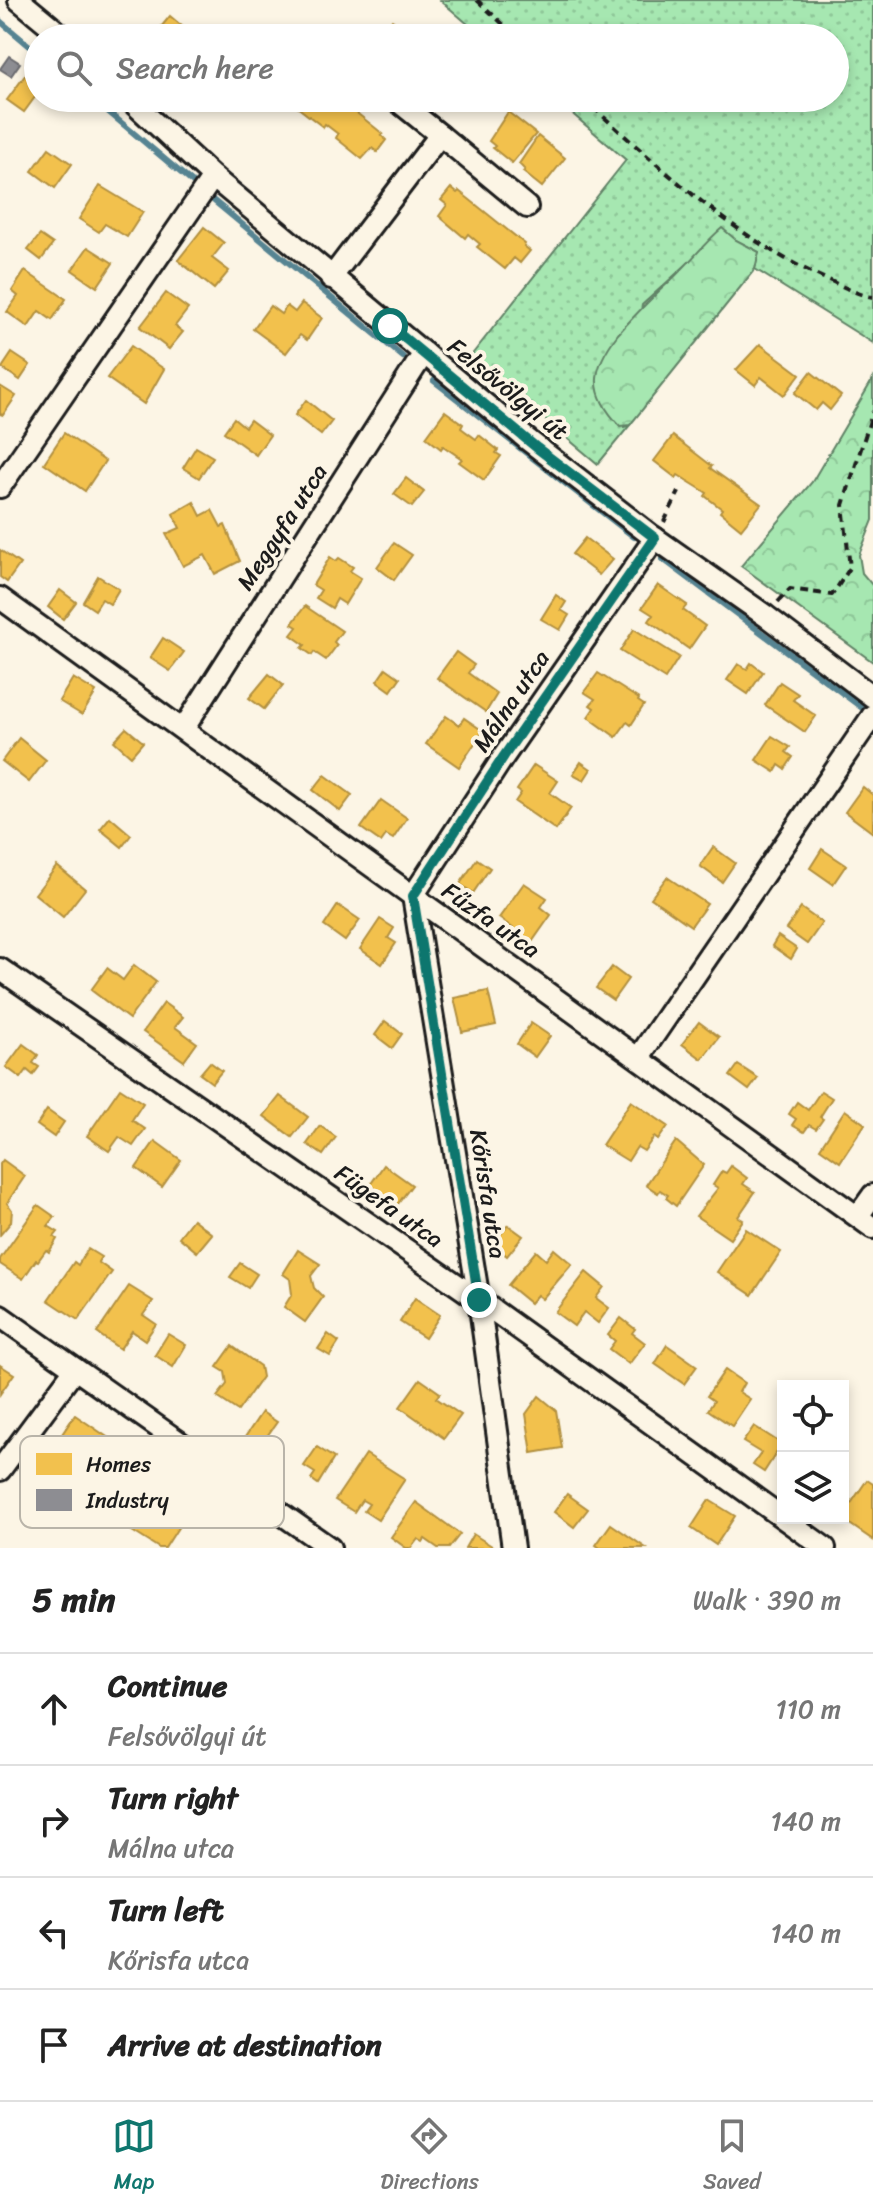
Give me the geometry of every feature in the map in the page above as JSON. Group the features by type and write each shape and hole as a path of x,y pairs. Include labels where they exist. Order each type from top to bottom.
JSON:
{"street":[{"path":"19,0 48,24"},
{"name":"Felsővölgyi út","path":"143,112 213,177 331,278 537,448 873,697"},
{"path":"411,112 527,207"},
{"path":"331,278 440,135"},
{"path":"0,487 213,177"},
{"name":"Meggyfa utca","path":"184,728 424,353"},
{"name":"Málna utca","path":"413,896 504,756 654,537"},
{"name":"Fűzfa utca","path":"0,598 865,1222"},
{"path":"639,1057 873,715"},
{"name":"Kőrisfa utca","path":"413,896 479,1300 513,1548"},
{"name":"Fügefa utca","path":"0,969 479,1300 825,1548"},
{"path":"865,1222 873,1195"},
{"path":"0,1316 170,1436"},
{"path":"25,1436 75,1369"},
{"path":"0,1470 20,1443"},
{"path":"284,1516 330,1548"}],"path":[{"path":"477,0 503,24"},
{"path":"598,112 654,163 751,237 799,268 870,297"},
{"path":"766,616 790,589 832,595 850,568 843,505 873,411"},
{"path":"654,537 679,492"}],"green space":[{"path":"440,0 873,0 873,343 755,269 759,252 736,240 688,263 642,305 624,427 630,425 598,464 470,357 626,160 570,112 849,112 849,24 468,24"},
{"path":"722,228 736,240 759,252 755,269 630,425 620,426 602,403 598,392 598,370 602,358 618,334"},
{"path":"873,379 873,520 859,555 862,573 873,586 873,662 741,566 812,482"}],"building: Homes":[{"path":"170,16 179,24 163,24"},
{"path":"24,77 24,112 7,100"},
{"path":"304,112 356,112 386,140 377,152 372,148 362,159 336,138 338,134 325,124 323,127"},
{"path":"508,112 536,134 512,163 489,141"},
{"path":"538,136 565,158 542,187 523,172 525,170 519,164"},
{"path":"49,148 72,164 55,188 32,171"},
{"path":"100,186 143,212 127,237 105,224 99,232 79,219"},
{"path":"451,188 457,193 459,191 525,244 530,251 520,263 514,258 505,269 477,247 480,244 468,234 465,238 439,216 447,205 441,200"},
{"path":"204,227 224,243 212,258 229,271 214,289 178,260"},
{"path":"40,235 53,244 41,260 28,250"},
{"path":"88,247 113,263 97,287 72,270"},
{"path":"25,271 66,299 52,320 39,311 28,327 7,312 18,296 12,291"},
{"path":"166,293 188,309 175,326 183,332 169,349 140,327"},
{"path":"302,303 322,318 307,340 300,335 286,353 253,329 270,306 281,314 287,306 295,312"},
{"path":"760,344 800,374 784,395 761,377 755,385 736,370"},
{"path":"131,346 164,369 144,404 107,378"},
{"path":"12,353 30,365 20,380 2,368"},
{"path":"811,372 841,396 830,410 822,403 816,410 795,393"},
{"path":"0,386 16,396 3,415 0,414"},
{"path":"306,400 332,421 321,435 295,415"},
{"path":"445,411 463,424 461,428 476,439 479,435 498,450 496,453 501,456 484,480 459,462 462,459 443,446 441,449 426,437"},
{"path":"234,418 245,427 250,420 270,435 256,455 224,432"},
{"path":"64,433 105,461 85,491 44,463"},
{"path":"673,436 712,466 710,468 761,504 741,529 720,512 722,509 705,496 707,493 678,475 676,478 654,461"},
{"path":"196,447 213,457 199,478 183,468"},
{"path":"406,478 424,492 412,507 394,494"},
{"path":"194,502 201,516 212,510 221,527 225,525 240,561 215,574 205,555 183,566 166,534 180,528 173,514"},
{"path":"585,538 613,559 599,575 572,554"},
{"path":"394,543 412,555 394,580 377,567"},
{"path":"0,550 20,564 7,582 0,577"},
{"path":"330,557 336,561 339,558 353,567 350,571 361,578 345,604 337,599 332,608 316,598 321,590 313,585"},
{"path":"98,576 119,589 110,604 102,599 95,610 83,602"},
{"path":"658,585 687,605 683,610 705,626 689,649 649,621 653,615 642,608"},
{"path":"60,590 76,602 63,619 48,607"},
{"path":"556,595 566,602 561,610 569,615 560,630 541,619"},
{"path":"305,606 342,631 326,660 302,648 305,645 291,635 297,627 292,624"},
{"path":"634,629 679,657 665,679 620,651"},
{"path":"163,638 184,652 170,671 150,658"},
{"path":"456,652 474,665 468,673 497,694 486,712 437,678"},
{"path":"751,663 763,672 748,694 727,680 738,664 747,669"},
{"path":"386,668 400,678 391,691 377,681"},
{"path":"598,673 644,705 631,725 627,722 616,737 588,717 594,708 590,705 595,699 584,692"},
{"path":"269,674 283,685 264,709 249,698"},
{"path":"73,678 96,692 82,715 59,701"},
{"path":"780,682 798,694 793,700 816,716 805,732 765,705"},
{"path":"446,716 459,725 464,718 483,731 459,767 426,744"},
{"path":"126,728 143,742 131,756 114,741"},
{"path":"772,736 790,747 786,752 793,757 785,769 779,765 775,772 756,760"},
{"path":"19,738 46,760 29,782 2,761"},
{"path":"581,762 591,769 584,780 573,774"},
{"path":"534,765 558,781 550,793 571,808 556,830 515,802 521,793 517,790"},
{"path":"325,775 352,795 340,811 313,790"},
{"path":"863,787 873,795 873,833 845,812"},
{"path":"381,800 407,818 393,839 386,835 381,842 361,828"},
{"path":"110,817 131,835 122,847 100,829"},
{"path":"713,847 735,863 722,882 700,866"},
{"path":"822,849 846,865 833,884 810,868"},
{"path":"477,859 490,868 473,893 460,884"},
{"path":"57,866 85,889 63,917 35,894"},
{"path":"667,877 707,904 691,926 651,898"},
{"path":"524,883 547,898 541,907 551,915 532,942 499,918"},
{"path":"338,905 360,920 345,941 324,926"},
{"path":"801,908 822,923 807,944 786,929"},
{"path":"380,919 394,928 388,938 396,943 382,964 360,949"},
{"path":"778,936 797,949 791,959 772,946"},
{"path":"134,965 156,982 129,1019 91,990 107,968 123,980"},
{"path":"612,967 628,979 613,1000 596,988"},
{"path":"488,991 496,1025 462,1032 454,998"},
{"path":"164,1003 183,1017 175,1027 197,1043 184,1061 143,1032"},
{"path":"385,1021 402,1034 392,1048 375,1035"},
{"path":"699,1022 719,1037 702,1059 682,1044"},
{"path":"531,1023 550,1036 535,1057 517,1044"},
{"path":"23,1044 38,1055 33,1063 39,1067 33,1075 27,1070 21,1078 6,1067"},
{"path":"210,1062 222,1071 212,1083 200,1074"},
{"path":"738,1065 758,1078 749,1090 730,1076"},
{"path":"120,1088 143,1103 132,1120 145,1129 133,1146 119,1137 109,1151 87,1136"},
{"path":"821,1091 832,1098 816,1129 809,1125 804,1132 792,1125 796,1119 789,1114 797,1102 808,1110"},
{"path":"280,1096 308,1117 292,1137 264,1116"},
{"path":"631,1101 668,1126 658,1140 654,1137 644,1151 637,1147 628,1161 602,1145"},
{"path":"47,1110 64,1122 54,1137 37,1125"},
{"path":"845,1110 865,1124 840,1162 820,1148"},
{"path":"320,1126 336,1137 323,1155 307,1144"},
{"path":"155,1141 181,1160 162,1187 136,1168"},
{"path":"676,1141 704,1165 676,1206 666,1198 668,1195 646,1185"},
{"path":"3,1160 25,1176 7,1203 12,1210 11,1222 0,1235 0,1164"},
{"path":"384,1165 412,1185 397,1205 370,1185"},
{"path":"731,1166 747,1178 743,1184 755,1192 738,1217 743,1220 730,1239 696,1216 718,1188 713,1185 722,1171 726,1173"},
{"path":"38,1205 55,1217 48,1226 58,1232 54,1237 57,1239 49,1252 46,1250 36,1260 23,1279 0,1264 0,1259"},
{"path":"193,1219 212,1234 197,1252 179,1237"},
{"path":"508,1225 523,1236 507,1256 493,1244"},
{"path":"746,1229 781,1252 752,1295 717,1272"},
{"path":"88,1249 101,1257 98,1262 112,1272 78,1320 48,1300 74,1262 78,1265"},
{"path":"554,1249 572,1264 542,1299 537,1295 530,1303 508,1285 536,1251 546,1260"},
{"path":"298,1250 320,1264 311,1276 314,1288 323,1297 305,1322 284,1307 292,1294 290,1279 283,1274"},
{"path":"240,1263 257,1274 248,1288 230,1277"},
{"path":"586,1272 604,1287 596,1298 609,1308 598,1323 584,1312 574,1326 555,1312"},
{"path":"129,1286 153,1301 143,1315 156,1324 145,1340 132,1331 120,1349 97,1333"},
{"path":"415,1298 440,1315 425,1338 400,1322"},
{"path":"621,1318 635,1329 632,1333 645,1343 629,1364 609,1349 615,1341 608,1335"},
{"path":"168,1334 186,1345 173,1367 155,1355"},
{"path":"328,1334 339,1342 330,1356 318,1349"},
{"path":"667,1345 697,1366 684,1384 655,1364"},
{"path":"232,1346 260,1366 262,1377 238,1411 217,1397 227,1384 225,1372 217,1367"},
{"path":"0,1365 14,1374 0,1394"},
{"path":"725,1370 744,1383 739,1392 750,1399 732,1426 708,1410 714,1401 707,1396"},
{"path":"420,1379 440,1393 436,1398 461,1415 444,1438 400,1407"},
{"path":"539,1396 556,1410 562,1448 532,1453 526,1414"},
{"path":"262,1412 277,1422 267,1436 246,1436"},
{"path":"75,1415 106,1436 61,1436"},
{"path":"754,1426 777,1441 777,1452 764,1472 753,1465 761,1453 743,1442"},
{"path":"317,1447 334,1458 318,1484 311,1479 315,1473 304,1466"},
{"path":"366,1454 405,1479 378,1520 364,1511 369,1504 362,1500 354,1512 335,1500"},
{"path":"867,1480 873,1484 873,1540 849,1524 849,1506"},
{"path":"567,1494 588,1509 574,1527 554,1512"},
{"path":"709,1500 735,1516 716,1545 691,1528"},
{"path":"416,1502 460,1534 449,1548 438,1548 425,1539 423,1542 418,1539 411,1548 406,1548 391,1537"},
{"path":"611,1524 646,1548 600,1548 596,1545"},
{"path":"127,1528 178,1528 165,1548 159,1548"},
{"path":"473,1534 492,1546 491,1548 465,1548"}],"building: Industry":[{"path":"9,56 20,63 11,76 0,69"}],"waterway":[{"path":"0,21 24,41"},
{"path":"109,112 193,183"},
{"path":"214,201 403,357"},
{"path":"434,381 634,537"},
{"path":"663,559 865,710"}],"route":[{"path":"390,326 537,448 655,538 504,756 413,896 479,1300"}]}
